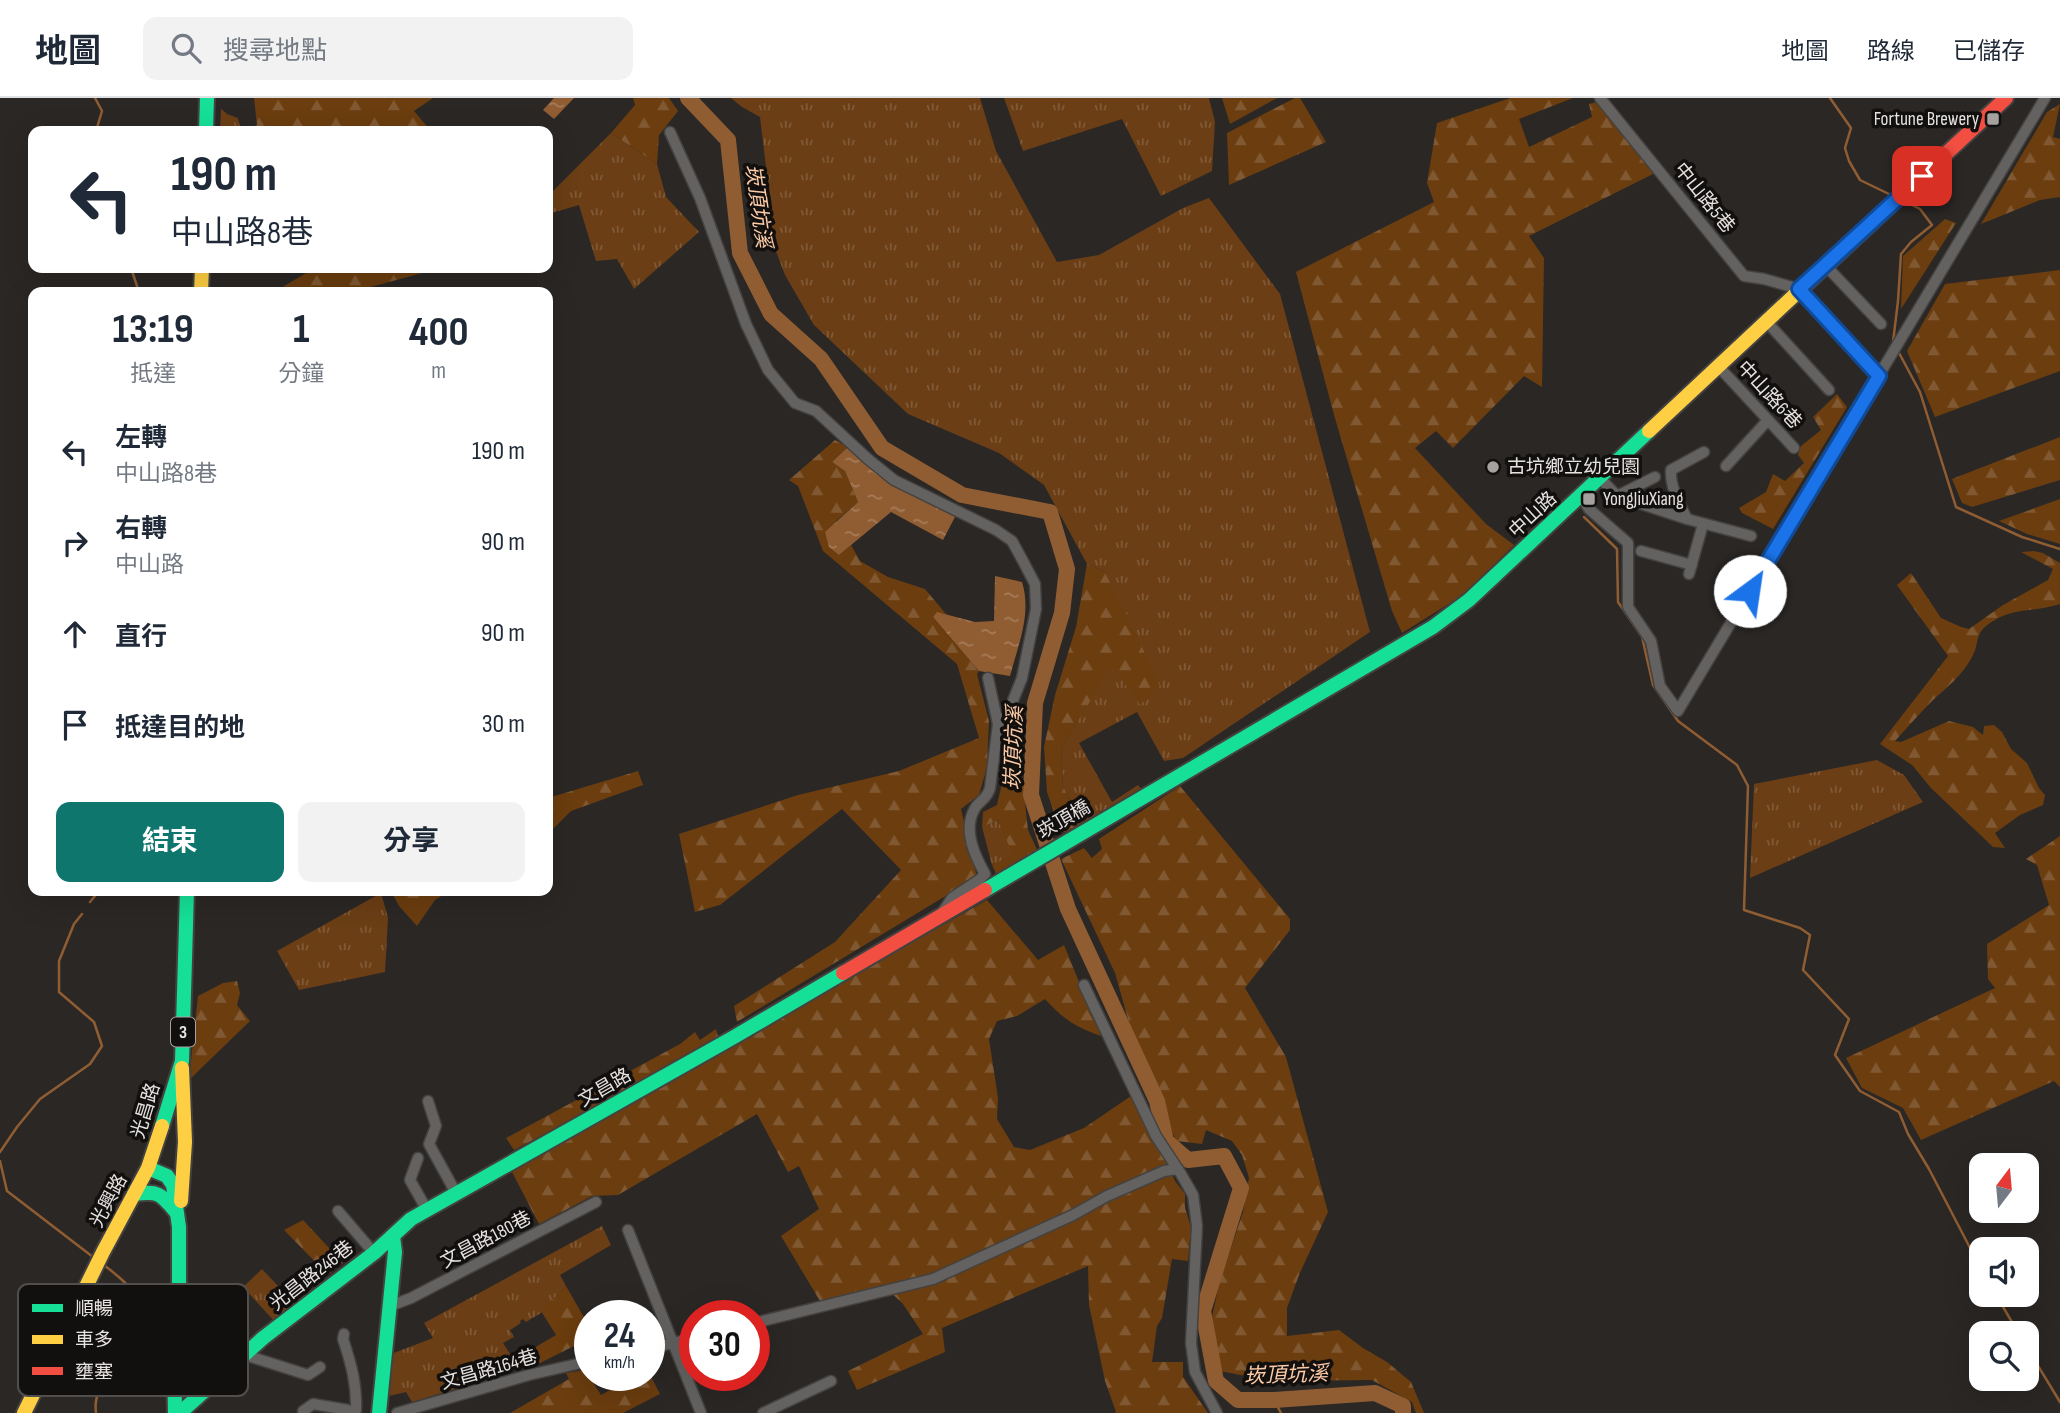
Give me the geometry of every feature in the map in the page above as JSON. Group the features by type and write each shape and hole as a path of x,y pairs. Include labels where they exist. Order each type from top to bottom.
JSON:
{"main road":[{"path":"206,126 207,98"},
{"name":"中山路","path":"1156,790 1433,626 1469,600 2006,98"},
{"name":"崁頂橋","path":"990,885 1156,790"},
{"name":"文昌路","path":"393,1236 411,1219 734,1037 990,885"},
{"name":"光昌路","path":"179,1284 179,1227 173,1185 166,1176 148,1168 182,1061 187,896"},
{"path":"179,1227 185,1142 182,1061"},
{"name":"光興路","path":"87,1284 148,1168"},
{"path":"134,1194 161,1194 175,1211 179,1227"},
{"path":"379,1413 396,1252 393,1236"},
{"name":"光昌路246巷","path":"248,1352 393,1236"},
{"name":"光興路","path":"24,1413 32,1396"},
{"name":"光昌路246巷","path":"177,1413 197,1396"}],"street":[{"name":"中山路5巷","path":"1600,98 1744,276 1799,289"},
{"path":"1581,496 1589,509 1628,543 1628,607 1651,641 1660,685 1678,711 2045,98"},
{"path":"670,132 700,198 746,324 768,370 795,403 816,411 894,480 996,530 1012,541 1035,584 1036,609 1022,678 1008,713 998,724"},
{"path":"1825,265 1881,324"},
{"path":"1799,289 1879,376"},
{"path":"1766,321 1829,390"},
{"name":"中山路6巷","path":"1719,367 1794,448"},
{"path":"1726,466 1768,421"},
{"path":"1688,519 1676,496 1670,478 1671,470 1704,452"},
{"path":"1599,477 1617,496 1703,524 1751,536"},
{"path":"1617,496 1655,477"},
{"path":"1641,551 1690,569 1703,524"},
{"path":"941,914 952,898 985,874 973,853 970,823 974,807 988,797 998,724 988,677"},
{"path":"1084,985 1156,1136 1193,1195 1198,1226 1191,1343 1195,1372 1217,1413"},
{"path":"429,1101 436,1126 429,1144 456,1193"},
{"path":"418,1158 410,1180 427,1210"},
{"path":"770,1319 933,1279 1073,1215 1107,1196 1164,1171 1178,1169"},
{"name":"文昌路180巷","path":"390,1306 411,1298 596,1202"},
{"name":"光昌路246巷","path":"338,1211 374,1253"},
{"path":"628,1230 701,1413"},
{"path":"303,1411 313,1404 348,1410 351,1413 356,1410 354,1379 344,1334"},
{"path":"665,1345 679,1342"},
{"path":"248,1356 308,1375 320,1367"},
{"name":"文昌路164巷","path":"397,1413 529,1374 574,1365"},
{"path":"763,1413 831,1381"}],"green space":[{"path":"254,98 433,98 414,111 427,126 255,126"},
{"path":"633,98 669,98 678,111 659,135 657,164 611,133 635,105"},
{"path":"731,98 980,98 996,151 1057,262 1099,255 1183,208 1209,198 1280,294 1370,632 1183,758 1164,761 1137,712 1079,743 1112,802 1138,785 1144,792 1083,827 1063,786 1061,748 1111,666 1104,571 1087,564 1044,485 999,453 908,414 814,325 785,275 772,241 760,117"},
{"path":"1004,98 1209,98 1215,122 1212,171 1161,196 1122,119 1023,151"},
{"path":"1222,98 1277,98 1230,124"},
{"path":"1295,98 1300,98 1326,142 1229,185 1227,133"},
{"path":"1510,98 1573,98 1519,119 1529,147 1592,117 1589,104 1597,102 1655,173 1529,236 1544,258 1542,387 1524,376 1453,448 1436,431 1415,448 1486,524 1514,545 1463,595 1402,633 1392,611 1334,415 1296,272 1434,202 1427,183 1437,123"},
{"path":"2060,104 2053,137 2060,139 2060,197 2040,200 1981,224 2047,112"},
{"path":"221,109 238,118 240,126 220,126"},
{"path":"611,133 657,164 666,197 699,232 634,289 617,259 596,261 579,205 553,213 553,191"},
{"path":"1945,219 1956,223 1901,309 1903,256"},
{"path":"2060,270 2060,371 1935,417 1907,351 1945,284"},
{"path":"306,273 422,273 371,287 284,286"},
{"path":"1837,394 1847,407 1773,529 1742,513 1739,508 1766,492 1773,474 1785,481 1804,463 1798,455 1801,446 1821,430 1813,417"},
{"path":"2060,437 2060,480 1972,507 1962,503 1952,479"},
{"path":"835,440 848,447 832,462 845,471 858,502 835,522 839,555 851,545 860,561 888,577 925,589 946,614 937,613 933,617 979,671 977,674 989,721 987,767 979,795 961,809 977,877 737,1022 734,1006 835,942 901,870 842,809 720,905 695,912 679,834 798,795 899,771 979,738 957,664 823,551 798,486 789,480"},
{"path":"2060,499 2060,544 2027,534 1999,521"},
{"path":"2034,551 2060,563 2060,604 2010,614 1986,626 1964,670 1895,741 1901,742 1949,721 1973,727 1983,735 1984,726 1994,725 2002,732 2011,749 2027,763 2045,795 2043,805 2020,815 1995,833 2005,848 1993,847 1931,788 1912,765 1880,744 1948,656 1897,585 1911,573 1941,618 1969,629 2003,605 2048,580 2053,569 2021,552"},
{"path":"1087,564 1104,571 1160,686 1140,705 1112,666 1061,748 1063,786 1083,827 1061,833 1047,792 1044,747 1055,695 1076,627"},
{"path":"1014,713 1023,715 1019,747 1028,830 1038,852 998,878 992,865 1013,855 998,820 982,827 983,812 997,805 1003,779 1002,752"},
{"path":"1877,760 1904,775 1923,802 1750,878 1754,784"},
{"path":"638,771 643,785 571,811 553,829 553,796"},
{"path":"1180,786 1290,919 1290,930 1245,988 1286,1057 1328,1212 1287,1308 1287,1336 1339,1330 1387,1362 1411,1382 1424,1413 1416,1413 1412,1402 1372,1380 1271,1381 1220,1371 1212,1317 1219,1284 1243,1212 1249,1178 1242,1155 1232,1141 1206,1130 1202,1144 1176,1141 1137,1051 1115,973 1061,859 1084,848 1092,858 1102,849 1099,839"},
{"path":"998,820 1014,855 992,865 982,827"},
{"path":"2060,836 2060,1087 2054,1081 1921,1140 1903,1108 1862,1088 1846,1058 1995,988 1988,979 1987,944 2049,905 2037,865 2026,859"},
{"path":"376,896 382,896 388,918 385,972 299,990 277,951"},
{"path":"394,896 441,896 435,900 417,926"},
{"path":"987,900 1038,960 1064,945 1101,1036 1070,1022 1045,999 1017,1016 997,1021 989,1039 998,1098 997,1119 1014,1147 1030,1150 1084,1128 1131,1096 1165,1157 1175,1181 1185,1194 1185,1208 1191,1227 1188,1261 1172,1259 1152,1362 1183,1362 1183,1377 1208,1413 1114,1413 1116,1412 1105,1381 1089,1305 1088,1266 942,1328 945,1352 857,1390 848,1371 923,1334 903,1304 884,1286 820,1301 781,1236 819,1209 799,1166 788,1172 757,1114 618,1195 592,1196 539,1224 511,1170"},
{"path":"237,981 240,993 237,1005 250,1021 189,1080 198,996 223,983"},
{"path":"716,1029 720,1043 514,1150 506,1138 680,1044 695,1032 700,1040"},
{"path":"303,1220 343,1263 328,1275 284,1230"},
{"path":"602,1226 611,1245 560,1275 566,1286 541,1313 526,1322 523,1319 510,1330 514,1337 503,1343 514,1360 511,1372 412,1402 406,1392 389,1396 389,1405 385,1406 391,1354 433,1338 424,1323"},
{"path":"262,1269 296,1305 276,1323 248,1292 246,1284"},
{"path":"566,1286 574,1300 574,1346 526,1368 524,1354 556,1335 541,1311"},
{"path":"574,1372 574,1391 598,1391 601,1395 609,1391 658,1391 660,1394 623,1413 510,1413 569,1379 566,1373"}],"water":[{"path":"554,98 574,98 554,119 543,110"},
{"path":"848,447 881,474 956,515 943,540 891,512 839,555 829,547 825,532 858,502 845,471 832,462"},
{"path":"995,576 1022,582 1025,594 1023,629 1010,676 979,671 933,617 937,612 975,622 994,621"}],"waterway":[{"path":"95,98 102,111 98,126"},
{"name":"崁頂坑溪","path":"688,98 728,140 740,253 771,314 821,359 882,448 962,495 1050,512 1067,569 1062,613 1035,703 1031,795 1068,909 1157,1101 1166,1141 1188,1160 1224,1156 1241,1188 1203,1311 1216,1381 1238,1400 1375,1393 1403,1406 1403,1413"},
{"path":"1830,98 1851,128 1845,148 1860,180 1893,196"},
{"path":"1894,345 1901,254 1932,225 1920,209 1902,200"},
{"path":"133,273 137,287"},
{"path":"1898,351 1920,392 1956,507 2022,537 2060,549"},
{"path":"1584,517 1617,549 1618,602 1642,637 1653,685 1678,721 1737,765 1748,786 1744,910 1800,928 1810,935 1803,970 1849,1019 1835,1055 1860,1091 1899,1112 1908,1134 1969,1246"},
{"path":"90,902 95,896"},
{"path":"0,1152 40,1099 90,1064 102,1046 94,1022 59,992 59,961 74,924 82,914"},
{"path":"0,1161 7,1191 93,1257"},
{"path":"104,1265 126,1284"},
{"path":"2003,1307 2011,1321"},
{"path":"2039,1367 2060,1402"},
{"path":"96,1413 97,1396"},
{"path":"1274,1400 1281,1413"}],"traffic: fast":[{"path":"206,126 207,98"},
{"path":"985,890 1433,627 1469,600 1649,431"},
{"path":"162,1126 182,1061 187,896"},
{"path":"248,1352 374,1253 411,1219 843,973"},
{"path":"148,1168 167,1176 173,1185 179,1227 179,1284"},
{"path":"134,1194 158,1195 176,1212"},
{"path":"379,1413 395,1252 393,1236"},
{"path":"175,1396 175,1413"},
{"path":"180,1413 199,1396"}],"traffic: slow":[{"path":"1649,431 1908,189"},
{"path":"201,287 202,273"},
{"path":"181,1201 185,1142 182,1068"},
{"path":"87,1284 148,1168 162,1126"},
{"path":"24,1413 32,1396"}],"traffic: jam":[{"path":"1908,189 2006,98"},
{"path":"843,973 985,890"}],"place":[{"name":"Fortune Brewery","path":"1993,119"},
{"name":"古坑鄉立幼兒園","path":"1493,467"},
{"name":"YongJiuXiang","path":"1589,499"}],"route":[{"path":"1750,591 1879,376 1799,289 1922,176"}]}
